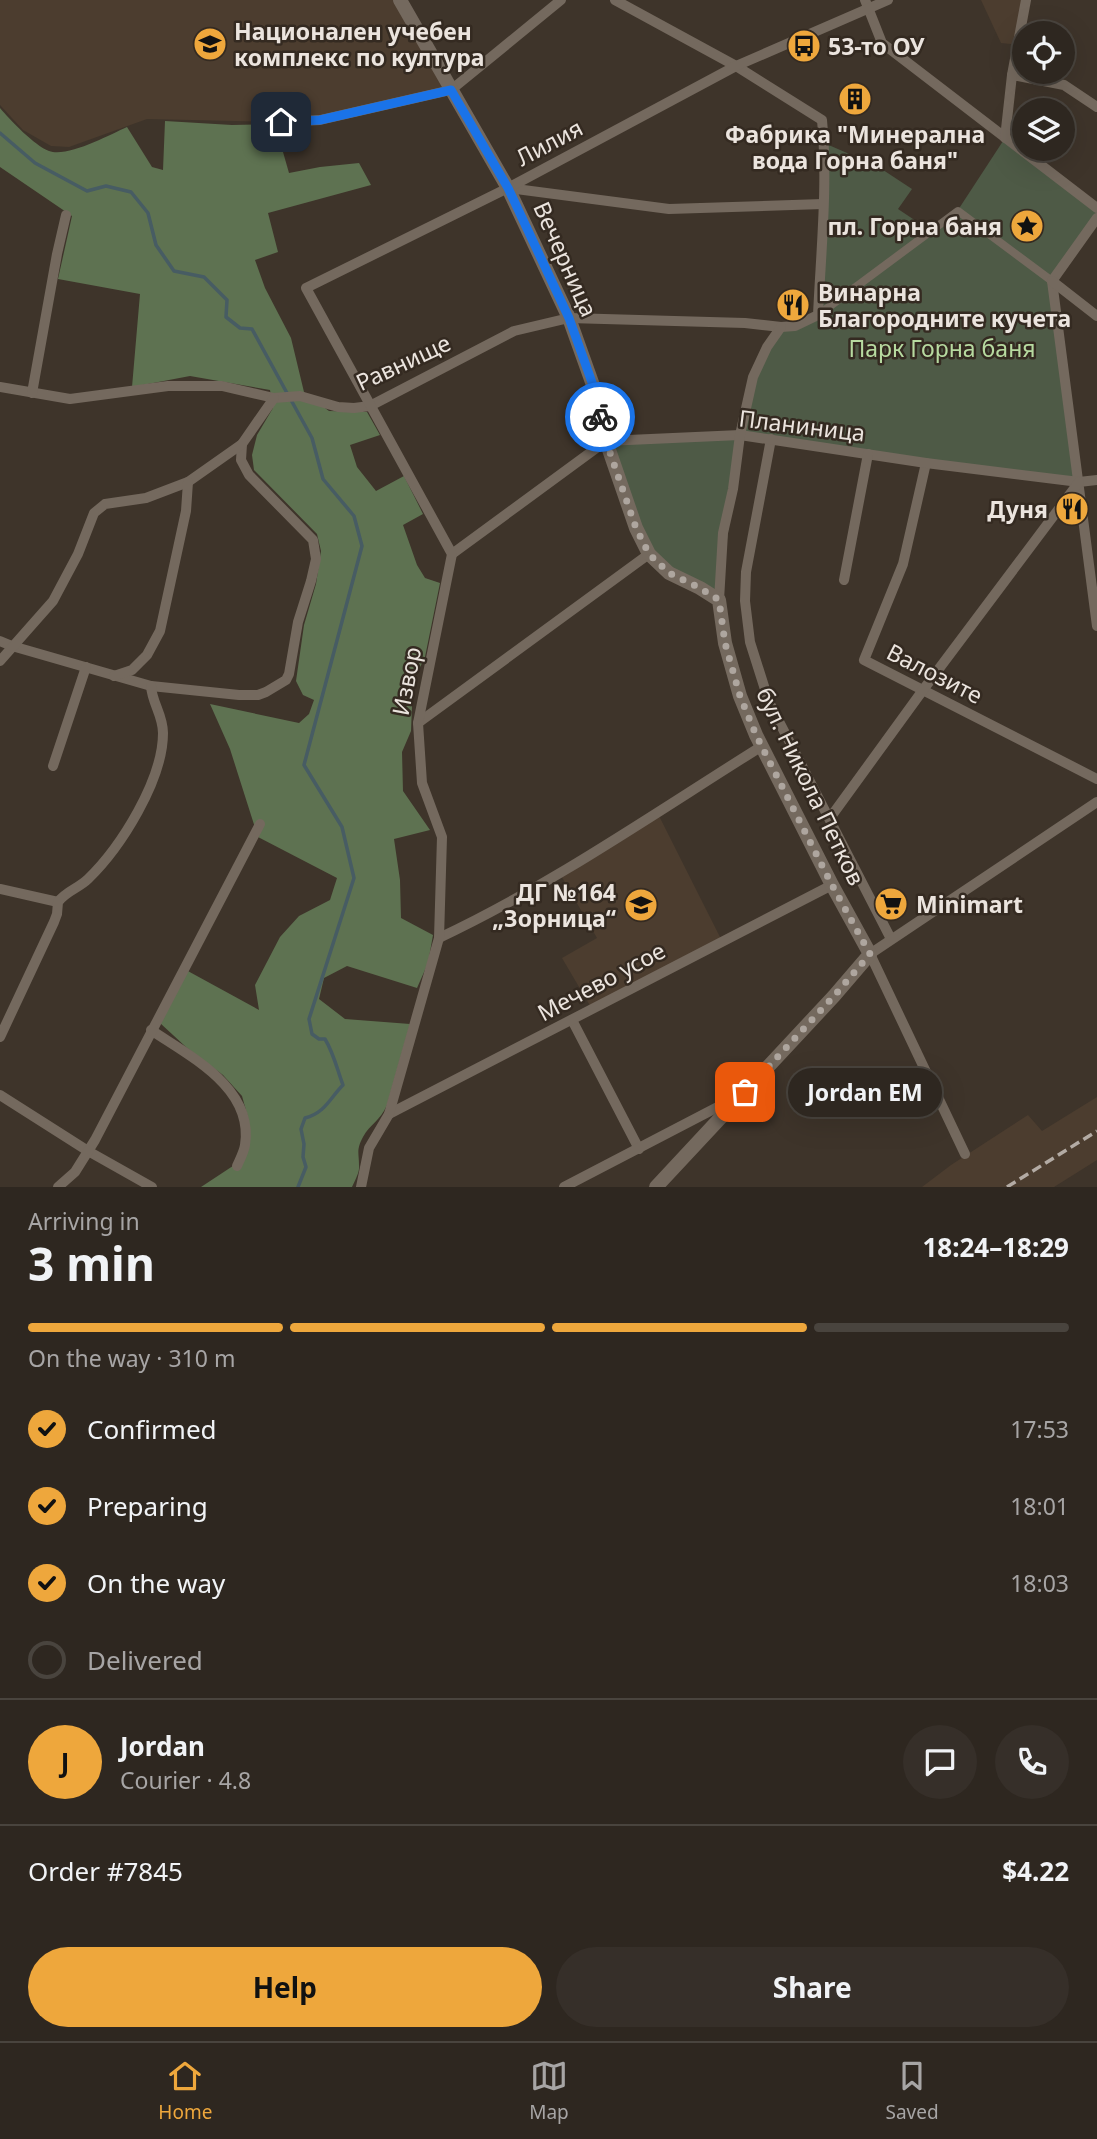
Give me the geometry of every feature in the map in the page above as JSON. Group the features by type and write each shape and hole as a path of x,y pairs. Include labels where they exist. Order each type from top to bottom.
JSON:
{"street":[{"name":"Вечерница","path":"400,0 508,188 569,318 594,388 606,441 636,528 649,554 669,573 719,600"},
{"path":"281,122 320,120 451,90 561,0"},
{"name":"Лилия","path":"370,406 306,288 508,188 736,66 867,4 888,0"},
{"path":"1022,21 1026,0"},
{"path":"619,1 736,66 821,120 824,143 818,315"},
{"path":"867,4 882,43 1097,208"},
{"path":"1005,138 1012,83"},
{"path":"1059,84 1097,107"},
{"path":"508,188 669,209 823,204"},
{"path":"818,315 958,211 1097,316"},
{"path":"33,393 66,215"},
{"path":"1097,218 1052,281 1097,625"},
{"name":"Равнище","path":"0,387 70,399 169,386 222,386 274,398 300,396 338,407 354,408 370,406 514,331 569,318 745,323 781,327 795,326 818,315"},
{"name":"бул. Никола Петков","path":"781,327 767,347 753,377 740,435 733,489 723,533 719,600 725,643 736,683 762,746 870,954"},
{"path":"0,661 53,601 78,554 94,513 105,504 146,498 188,482 242,444 274,398"},
{"path":"370,406 452,554 606,441"},
{"name":"Планиница","path":"606,441 740,435 926,463 1079,482 1097,480"},
{"name":"бул. Никола Петков","path":"771,439 746,572 745,601 750,642 769,702 891,939"},
{"path":"0,641 150,686 248,696 266,692 286,680 298,622 316,559 313,540 249,475 241,460 242,444"},
{"path":"844,580 868,454"},
{"name":"Валозите","path":"926,463 903,564 864,660 1097,779"},
{"path":"114,676 132,670 147,654 160,631 186,511 188,482"},
{"path":"830,818 1079,482"},
{"name":"Извор","path":"360,1187 369,1148 389,1114 439,938 442,837 422,783 418,723 452,554"},
{"path":"418,723 649,554"},
{"path":"53,766 86,667"},
{"path":"0,1037 54,922 58,902 66,893 88,879 111,852 130,825 145,795 155,770 163,734 162,721 150,686"},
{"path":"439,938 559,872 762,746"},
{"path":"656,1187 870,954 1097,802"},
{"path":"58,1187 75,1172 88,1151 260,824"},
{"name":"Мечево усое","path":"389,1114 832,885"},
{"path":"0,889 58,902"},
{"path":"870,954 965,1154"},
{"path":"572,1020 639,1149"},
{"path":"151,1030 219,1078 238,1101 246,1122 245,1147 237,1166"},
{"path":"564,1187 745,1092"},
{"path":"0,1096 152,1187"}],"shaded area":[{"name":"Национален учебен комплекс по култура","path":"0,0 394,0 445,89 320,120 281,122 147,119 69,147 51,146 23,130 0,105"},
{"path":"981,0 1029,0 1025,21 1012,21 1012,44 1001,43"},
{"name":"ДГ №164 „Зорница“","path":"657,812 722,941 592,1009 562,958 597,938 559,872"},
{"path":"1097,1097 1097,1160 1054,1187 922,1187 1028,1115 1042,1131"}],"green space":[{"path":"0,108 16,126 49,151 66,151 88,145 127,127 152,167 163,170 165,121 232,125 275,124 289,173 359,163 371,185 268,213 278,252 255,260 265,288 291,338 304,392 329,411 367,412 380,435 350,445 357,467 376,491 404,476 423,514 403,525 417,565 425,578 440,583 425,657 413,682 411,731 402,752 403,791 430,830 394,839 400,880 401,918 433,935 428,963 417,988 347,966 324,978 319,999 345,1019 410,1024 387,1105 359,1145 359,1170 352,1187 201,1187 245,1158 249,1121 242,1096 223,1075 160,1023 186,970 259,1010 255,985 280,937 299,916 330,900 337,878 258,837 230,749 210,704 299,723 309,714 314,700 303,695 296,681 304,625 316,584 321,551 317,534 254,470 252,455 257,435 273,408 270,390 190,376 132,387 140,294 58,279 72,216 0,167"},
{"name":"Парк Горна баня","path":"1005,138 1012,143 1012,161 1035,161 1097,208 1097,218 1052,281 1079,482 741,435 719,600 649,554 606,441 740,435 753,377 781,327 818,315 824,143 877,166 912,189 898,209 931,231 958,210"}],"waterway":[{"path":"0,133 35,163 87,191 106,186 131,192 148,213 156,245 174,271 204,277 227,300 226,317 240,328 252,329 287,393"},
{"path":"291,400 312,438 323,479 354,516 362,546 304,765 342,827 354,878 309,1019 312,1034 319,1039 325,1039 343,1085 322,1109 305,1118 301,1129 306,1167 298,1187"}],"railway":[{"path":"1007,1187 1097,1131"}],"way so far":[{"path":"600,417 636,528 649,554 669,573 719,600 725,643 740,696 756,735 870,954 745,1092"}],"place":[{"name":"Национален учебен комплекс по култура","path":"210,44"},
{"name":"53-то ОУ","path":"804,46"},
{"name":"Фабрика \"Минерална вода Горна баня\"","path":"855,99"},
{"name":"пл. Горна баня","path":"1027,226"},
{"name":"Винарна Благородните кучета","path":"793,305"},
{"name":"Дуня","path":"1072,509"},
{"name":"Minimart","path":"891,904"},
{"name":"ДГ №164 „Зорница“","path":"641,905"},
{"name":"Jordan EM","path":"745,1092"}],"route":[{"path":"281,122 320,120 451,90 508,188 569,318 594,388 600,417"}]}
